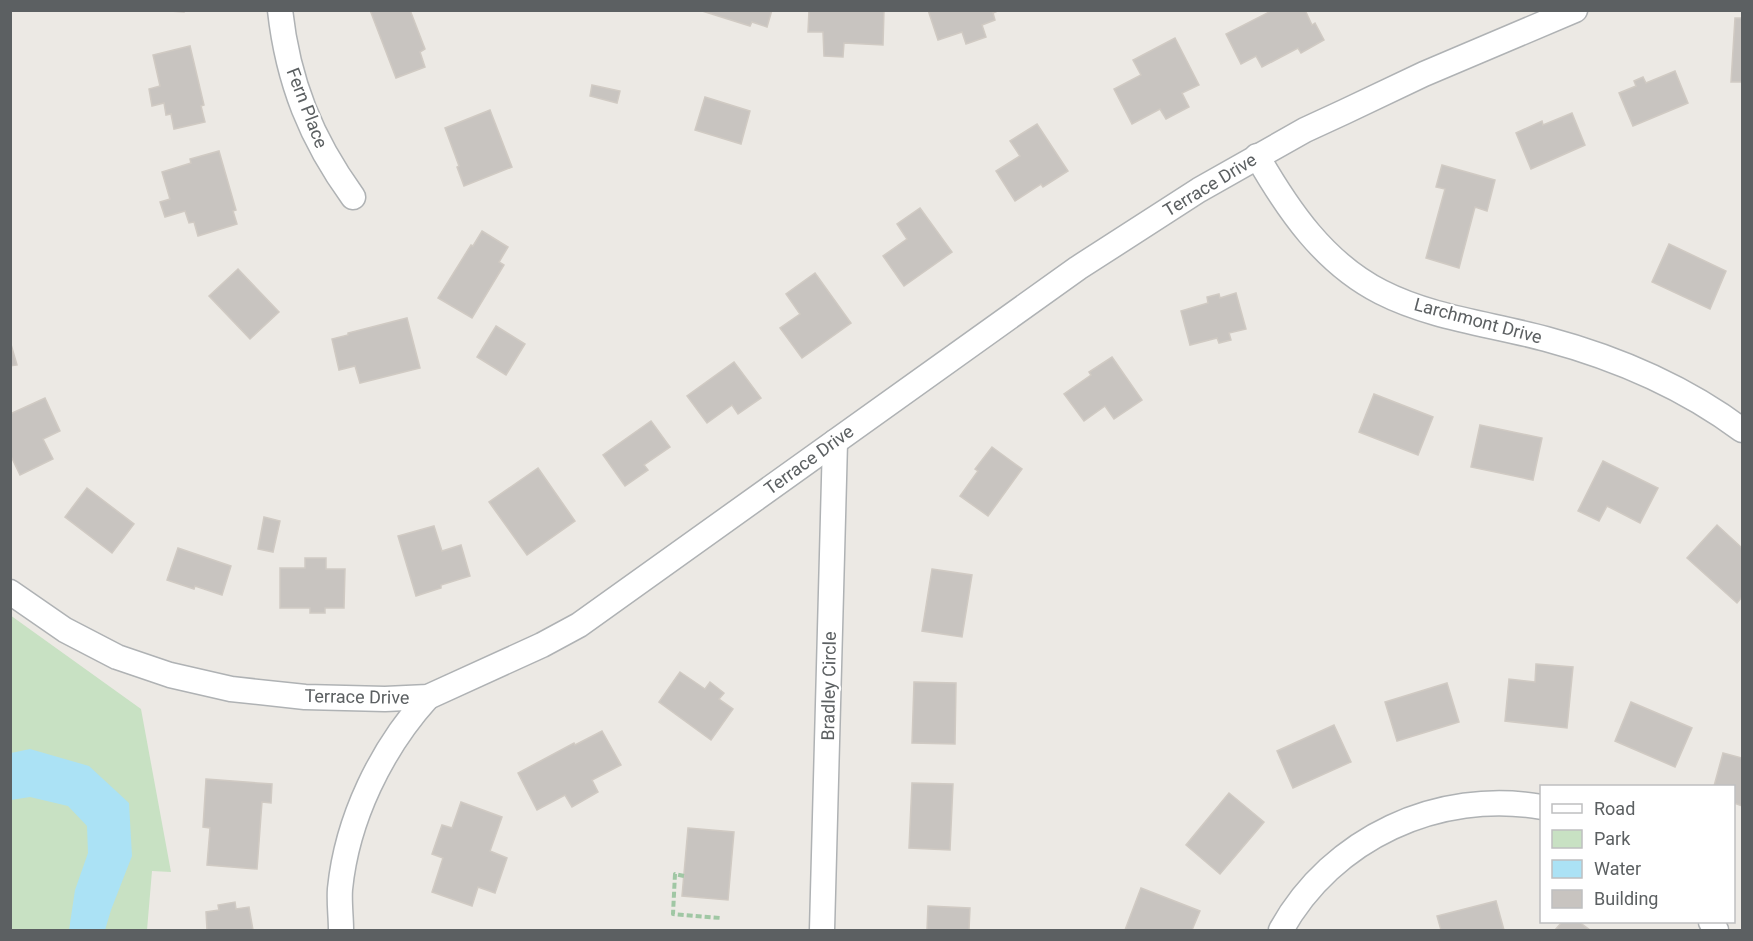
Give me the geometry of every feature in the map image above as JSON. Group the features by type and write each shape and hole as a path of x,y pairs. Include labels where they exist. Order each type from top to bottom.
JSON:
{"street":[{"name":"Fern Place","path":"280,10 284,44 296,90 312,132 353,197"},
{"name":"Terrace Drive","path":"10,592 65,630 117,657 170,675 231,689 305,698 428,697 542,645 579,625 1078,268 1198,190 1305,130 1424,74 1575,10"},
{"name":"Larchmont Drive","path":"1257,156 1279,196 1305,231 1341,265 1379,291 1419,309 1546,339 1607,357 1663,381 1720,413 1743,430"},
{"name":"Bradley Circle","path":"822,930 835,442"},
{"path":"341,930 340,890 348,843 363,801 385,754 428,697"},
{"path":"1281,930 1290,914 1320,877 1353,849 1393,825 1437,810 1478,803 1521,803 1540,807"}],"path":[{"path":"684,876 675,874 673,914 721,918"}],"green space":[{"path":"10,615 141,709 171,872 152,871 147,930 11,930"}],"water":[{"path":"30,749 89,766 129,803 132,856 105,930 69,930 75,890 88,853 87,826 68,806 30,797 11,800 11,753"}],"building":[{"path":"154,10 184,10 184,12"},
{"path":"370,10 410,10 425,49 420,52 425,67 396,78"},
{"path":"699,10 772,10 767,27 752,22 750,26"},
{"path":"809,10 884,10 883,45 844,43 843,57 824,56 823,32 808,32"},
{"path":"928,10 1000,10 993,13 995,20 982,25 986,37 966,44 962,32 938,40"},
{"path":"1273,10 1305,10 1312,25 1315,23 1324,40 1301,53 1298,48 1262,67 1256,56 1241,64 1226,34"},
{"path":"1735,18 1742,18 1742,82 1731,82"},
{"path":"1175,38 1199,85 1182,93 1189,107 1166,119 1160,109 1132,124 1114,89 1141,75 1133,60"},
{"path":"190,46 204,105 201,106 205,122 174,129 171,114 166,115 164,103 152,106 149,89 160,86 153,55"},
{"path":"1675,71 1688,103 1633,126 1619,93 1636,86 1634,81 1643,77 1646,83"},
{"path":"592,85 620,91 617,103 590,96"},
{"path":"705,97 750,111 741,144 695,130"},
{"path":"490,110 512,167 464,186 445,128"},
{"path":"1572,113 1585,145 1531,169 1516,133 1542,121 1543,125"},
{"path":"1037,124 1068,171 1043,187 1041,184 1015,201 996,171 1020,156 1010,141"},
{"path":"219,151 236,210 233,211 237,224 198,236 194,222 189,223 185,211 165,217 160,202 170,199 162,172 191,163 190,159"},
{"path":"1442,165 1495,180 1487,211 1475,207 1459,268 1426,258 1445,189 1436,187"},
{"path":"920,208 952,252 904,286 883,256 907,239 897,224"},
{"path":"482,231 508,247 499,262 504,265 472,318 438,298"},
{"path":"1669,244 1726,271 1710,309 1652,282"},
{"path":"238,269 279,312 250,339 209,296"},
{"path":"815,273 851,323 802,358 780,328 800,314 786,294"},
{"path":"1236,293 1246,329 1229,333 1231,340 1219,343 1217,338 1190,345 1181,311 1208,303 1207,297 1219,294 1220,298"},
{"path":"407,318 420,368 360,383 355,366 339,370 332,339"},
{"path":"496,326 525,344 506,375 477,357"},
{"path":"10,341 17,365 10,366"},
{"path":"1112,357 1142,400 1114,419 1105,406 1084,421 1064,394 1091,375 1089,372"},
{"path":"734,362 761,398 738,414 732,405 707,423 687,396"},
{"path":"1374,394 1433,417 1418,455 1359,432"},
{"path":"45,398 60,431 43,439 53,459 20,475 10,454 10,414"},
{"path":"651,421 670,447 644,465 648,470 625,486 603,455"},
{"path":"1480,425 1542,438 1533,480 1471,467"},
{"path":"992,447 1022,469 988,516 960,496 978,471 975,469"},
{"path":"1603,461 1658,488 1640,523 1607,506 1599,521 1578,511"},
{"path":"538,468 575,521 527,555 489,502"},
{"path":"87,488 134,524 112,553 65,517"},
{"path":"264,517 280,521 273,552 258,549"},
{"path":"1717,525 1742,548 1742,597 1737,603 1687,558"},
{"path":"434,526 442,551 461,545 470,576 416,596 398,536"},
{"path":"178,548 231,566 222,595 167,580"},
{"path":"305,558 326,558 326,569 345,569 344,608 325,608 325,613 310,613 310,608 280,608 280,568 305,568"},
{"path":"932,569 972,575 962,637 922,631"},
{"path":"1536,664 1573,667 1567,728 1505,721 1509,679 1535,682"},
{"path":"680,672 705,689 710,682 724,693 719,699 733,709 711,740 659,702"},
{"path":"914,682 956,683 955,744 912,743"},
{"path":"1447,683 1459,722 1397,741 1385,702"},
{"path":"1631,702 1692,728 1675,767 1615,741"},
{"path":"1334,725 1351,762 1293,788 1277,751"},
{"path":"602,731 621,765 592,780 598,792 572,807 565,795 537,810 518,773"},
{"path":"1723,753 1742,758 1742,806 1735,803 1735,785 1714,785"},
{"path":"206,779 272,784 271,803 262,802 257,869 207,865 210,828 203,827"},
{"path":"912,783 953,784 950,850 909,848"},
{"path":"1229,793 1264,822 1220,874 1186,845"},
{"path":"461,802 502,817 490,851 507,858 495,893 478,887 472,906 432,892 443,858 432,854 442,825 452,828"},
{"path":"688,828 734,832 728,900 682,896"},
{"path":"1141,888 1200,911 1192,930 1125,930"},
{"path":"1496,901 1504,930 1441,930 1437,916"},
{"path":"235,902 236,909 249,907 253,930 207,930 206,912 219,910 218,905"},
{"path":"928,906 970,908 969,930 927,930"},
{"path":"1561,923 1580,923 1590,930 1555,930"}]}
